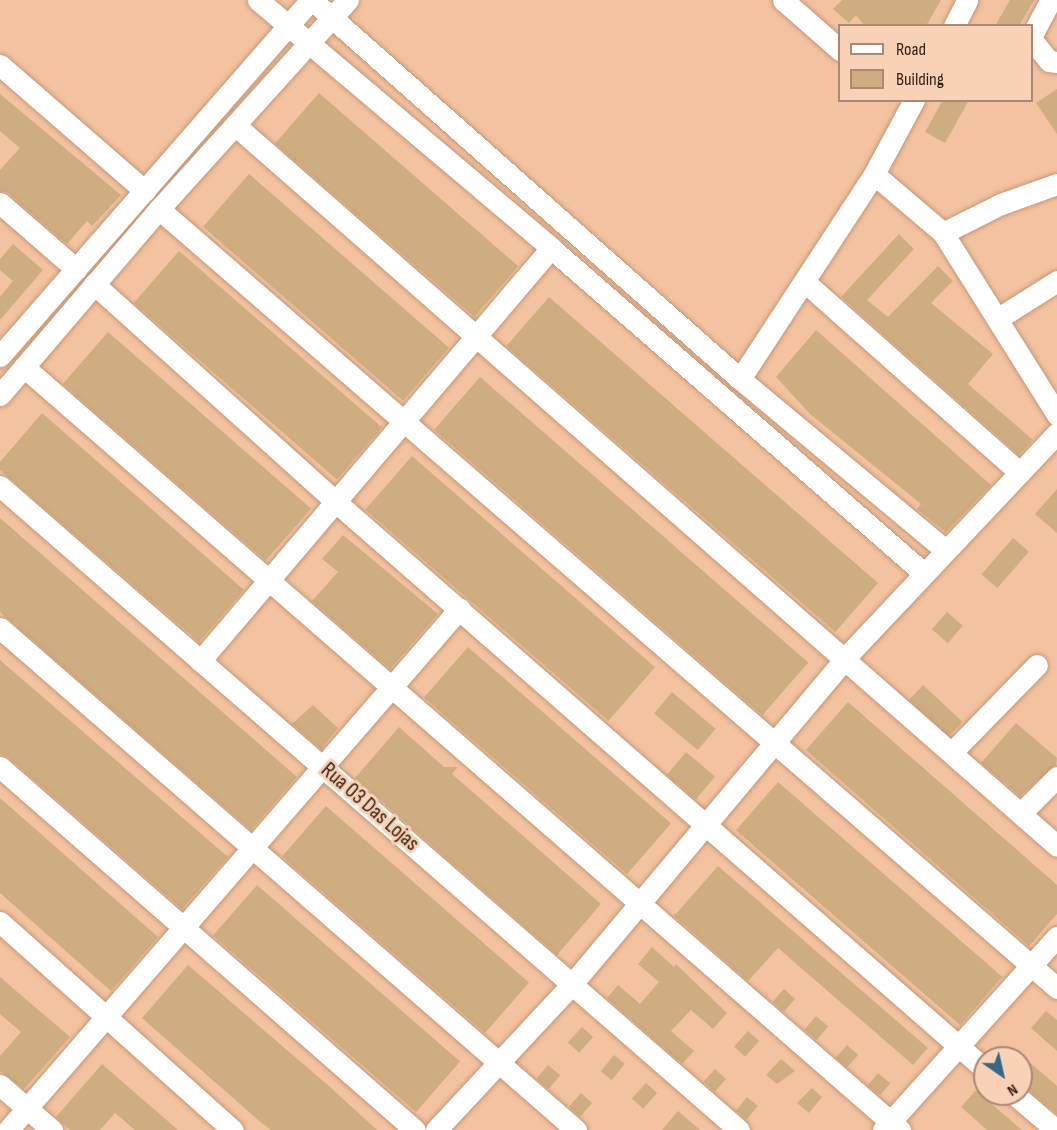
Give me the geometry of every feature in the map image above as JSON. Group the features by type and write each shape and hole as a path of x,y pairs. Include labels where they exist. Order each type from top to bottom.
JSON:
{"street":[{"path":"258,0 551,248 923,573"},
{"path":"2,351 311,0 334,17 740,379 945,550"},
{"path":"0,395 159,209 348,0"},
{"path":"955,24 966,0"},
{"path":"1033,33 1051,0"},
{"path":"785,1 838,48"},
{"path":"1033,41 1049,61 1057,62"},
{"path":"0,64 145,191"},
{"path":"740,379 806,283 874,174 906,104"},
{"path":"235,125 846,657 1057,846"},
{"path":"874,174 943,232 1057,415"},
{"path":"943,232 1001,204 1057,184"},
{"path":"0,203 76,269"},
{"path":"159,209 772,744 1057,988"},
{"path":"200,661 337,503 551,248"},
{"path":"997,319 1057,282"},
{"path":"806,283 1019,472"},
{"path":"94,284 337,503 460,608 973,1059"},
{"path":"24,367 391,689 640,901 891,1127 1057,937"},
{"path":"436,1130 572,984 846,657 1057,433"},
{"name":"Rua 03 Das Lojas","path":"0,486 739,1130"},
{"path":"8,1130 460,608"},
{"path":"0,628 576,1130"},
{"path":"953,751 1037,665"},
{"path":"0,767 415,1130"},
{"path":"1021,813 1057,777"},
{"path":"0,922 233,1130"},
{"path":"0,1085 52,1130"},
{"path":"1028,1106 1056,1130"}],"building":[{"path":"842,0 941,0 927,24 863,24 856,15 849,23 833,9"},
{"path":"1010,0 1034,0 1020,24 996,24"},
{"path":"1057,89 1057,134 1036,103"},
{"path":"319,93 518,266 474,317 275,144"},
{"path":"0,94 121,195 92,226 87,221 67,244 8,193 0,191 0,170 20,148 0,131"},
{"path":"942,102 968,102 945,143 925,132"},
{"path":"249,174 449,348 403,401 203,227"},
{"path":"899,234 914,249 867,300 888,317 938,266 953,281 931,303 993,354 968,384 1033,440 1019,455 841,297"},
{"path":"13,244 43,270 0,320 0,297 13,281 0,270 0,259"},
{"path":"179,251 382,427 337,480 134,303"},
{"path":"549,297 878,583 835,632 506,346"},
{"path":"816,330 991,485 946,532 917,509 921,504 810,414 776,377"},
{"path":"108,332 311,508 266,561 63,384"},
{"path":"480,377 808,662 762,715 434,430"},
{"path":"42,413 244,590 199,642 0,470 0,462"},
{"path":"412,456 655,667 608,721 365,510"},
{"path":"1057,489 1057,533 1035,514"},
{"path":"0,518 297,777 251,830 0,612"},
{"path":"343,535 438,614 390,669 312,601 338,572 322,559"},
{"path":"1013,538 1029,552 997,588 982,574"},
{"path":"947,612 963,626 948,643 932,629"},
{"path":"468,647 671,823 627,874 424,698"},
{"path":"0,660 228,857 182,909 8,757 0,754"},
{"path":"923,685 962,722 949,736 909,700"},
{"path":"672,692 716,729 698,750 654,713"},
{"path":"848,702 1057,885 1057,914 1029,946 806,750"},
{"path":"313,705 338,728 321,749 292,724"},
{"path":"1016,723 1057,758 1056,765 1020,796 981,763"},
{"path":"399,727 444,767 458,767 452,774 601,904 557,955 355,778"},
{"path":"686,752 715,776 696,799 667,775"},
{"path":"778,782 1002,977 960,1025 736,830"},
{"path":"0,798 158,937 111,991 0,893"},
{"path":"326,806 529,982 485,1033 282,857"},
{"path":"718,866 928,1048 913,1065 778,948 748,981 674,916"},
{"path":"257,885 460,1061 416,1112 213,936"},
{"path":"652,947 674,967 676,964 727,1013 713,1029 691,1010 671,1031 694,1051 682,1064 607,998 618,985 640,1004 659,982 638,964"},
{"path":"188,965 377,1130 271,1130 258,1120 142,1018"},
{"path":"0,977 70,1037 24,1089 0,1071 0,1056 21,1032 0,1014"},
{"path":"784,989 795,999 784,1012 773,1002"},
{"path":"1046,1011 1057,1020 1057,1051 1031,1028"},
{"path":"816,1016 828,1026 817,1040 804,1030"},
{"path":"582,1027 593,1037 579,1053 568,1043"},
{"path":"748,1031 759,1041 745,1057 734,1047"},
{"path":"847,1045 858,1055 847,1068 836,1058"},
{"path":"614,1055 625,1064 612,1080 601,1071"},
{"path":"781,1059 795,1071 777,1084 766,1075"},
{"path":"102,1064 178,1130 135,1130 115,1113 100,1130 70,1130 56,1117"},
{"path":"548,1065 560,1075 549,1089 536,1079"},
{"path":"1033,1065 1057,1086 1057,1114 1033,1094"},
{"path":"715,1069 726,1079 715,1092 704,1082"},
{"path":"878,1073 890,1083 880,1096 868,1085"},
{"path":"646,1083 657,1093 643,1109 632,1099"},
{"path":"812,1088 822,1097 809,1113 797,1103"},
{"path":"581,1093 592,1103 580,1116 569,1106"},
{"path":"973,1093 973,1106 994,1106 1022,1130 987,1130 961,1107"},
{"path":"747,1097 758,1106 747,1120 736,1111"},
{"path":"678,1111 700,1130 662,1130"}]}
